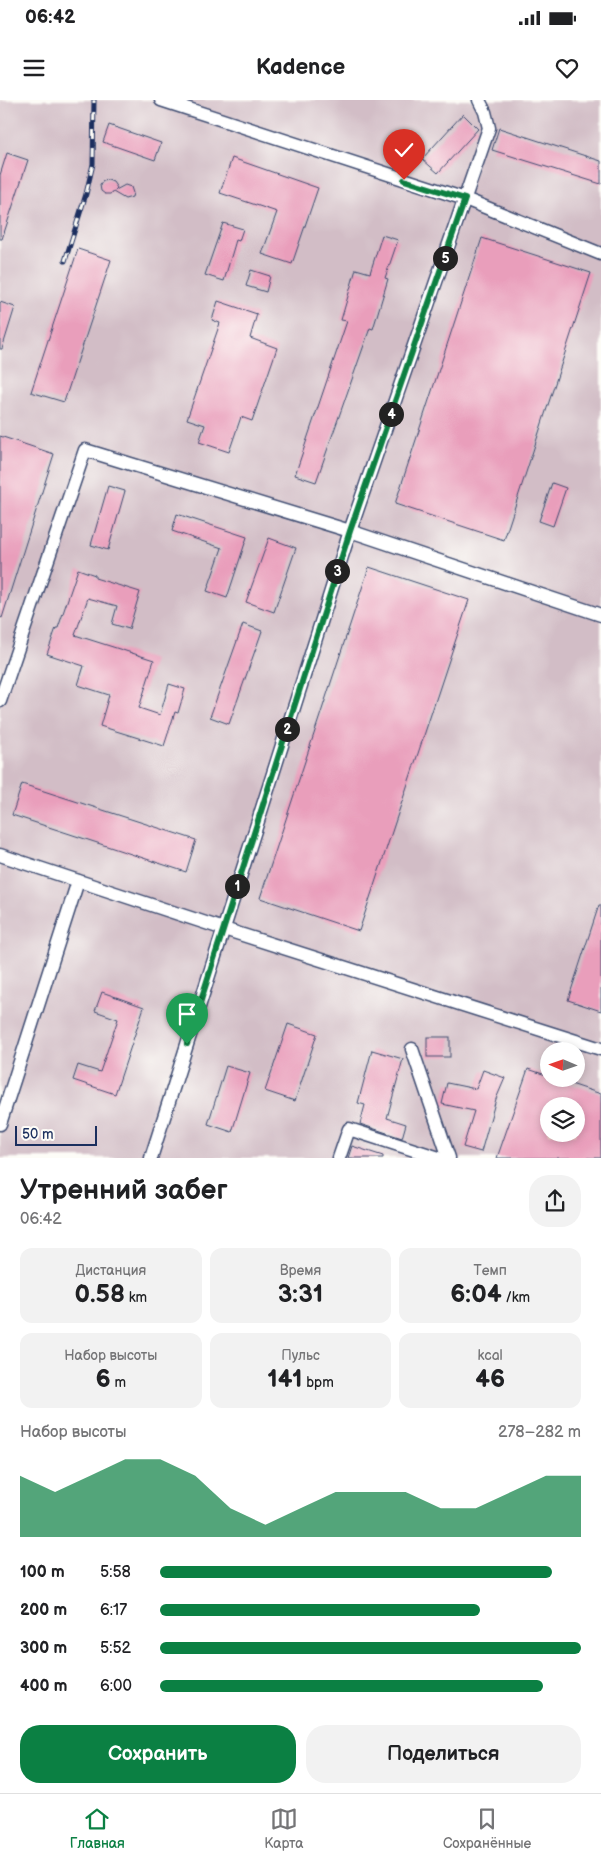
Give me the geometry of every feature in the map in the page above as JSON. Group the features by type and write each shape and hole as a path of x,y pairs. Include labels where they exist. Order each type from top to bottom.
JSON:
{"lane":[{"path":"161,100 465,199 601,254"},
{"path":"151,1158 350,531 490,128 479,100"},
{"path":"0,701 85,450 350,531 601,615"},
{"path":"0,855 224,930 601,1049"},
{"path":"0,1124 78,881"},
{"path":"412,1049 448,1158"},
{"path":"340,1158 349,1129 439,1158"}],"shaded area":[{"path":"0,100 601,100 601,1158 0,1158"}],"building":[{"path":"463,114 478,129 438,173 422,159"},
{"path":"109,125 161,143 155,160 103,142"},
{"path":"499,128 601,161 601,184 492,150"},
{"path":"7,153 28,160 2,239 0,239 0,175"},
{"path":"232,158 318,188 292,264 262,254 277,212 220,193"},
{"path":"103,181 113,182 117,188 114,191 125,185 131,187 132,197 125,199 113,192 105,194 101,191 100,185"},
{"path":"223,223 243,229 239,241 236,240 224,281 205,275"},
{"path":"382,235 398,240 385,278 388,279 373,329 370,328 316,482 295,475 347,321 341,320 356,269 370,273"},
{"path":"482,238 591,273 504,540 395,504"},
{"path":"78,249 111,260 64,402 31,392"},
{"path":"251,270 270,276 266,292 246,286"},
{"path":"218,301 257,314 250,338 277,348 252,421 241,417 229,452 199,442 205,425 187,419 220,323 212,320"},
{"path":"0,302 15,307 2,349 0,349"},
{"path":"0,436 54,454 2,618 0,617"},
{"path":"552,483 566,488 553,526 539,521"},
{"path":"108,486 125,491 108,550 91,545"},
{"path":"177,514 247,537 227,598 207,591 222,548 172,531"},
{"path":"269,538 296,548 274,612 246,602"},
{"path":"369,567 469,600 359,931 260,898"},
{"path":"78,569 95,575 95,578 140,592 129,629 112,624 117,606 88,598 75,635 154,660 139,708 160,715 169,684 185,689 178,713 175,712 164,746 100,726 109,695 78,685 84,666 47,654"},
{"path":"243,624 262,631 229,724 210,717"},
{"path":"22,784 196,840 186,872 12,815"},
{"path":"599,905 601,905 601,1011 568,1000"},
{"path":"102,992 144,1007 115,1094 73,1080 78,1065 100,1072 118,1019 95,1011"},
{"path":"288,1024 317,1034 295,1101 265,1091"},
{"path":"427,1037 450,1037 450,1057 427,1057"},
{"path":"372,1050 403,1059 387,1118 406,1124 402,1138 360,1124 365,1105 358,1103"},
{"path":"226,1066 250,1073 232,1132 208,1124"},
{"path":"528,1069 540,1073 540,1088 583,1088 601,1094 601,1158 497,1158"},
{"path":"483,1070 505,1078 496,1099 481,1152 463,1147 474,1111 442,1104 447,1083 476,1089"},
{"path":"352,1146 383,1156 383,1158 348,1158"}],"railway":[{"path":"65,261 86,194 93,164 94,100"}],"route":[{"path":"187,1044 350,531 465,199 404,180"}]}
